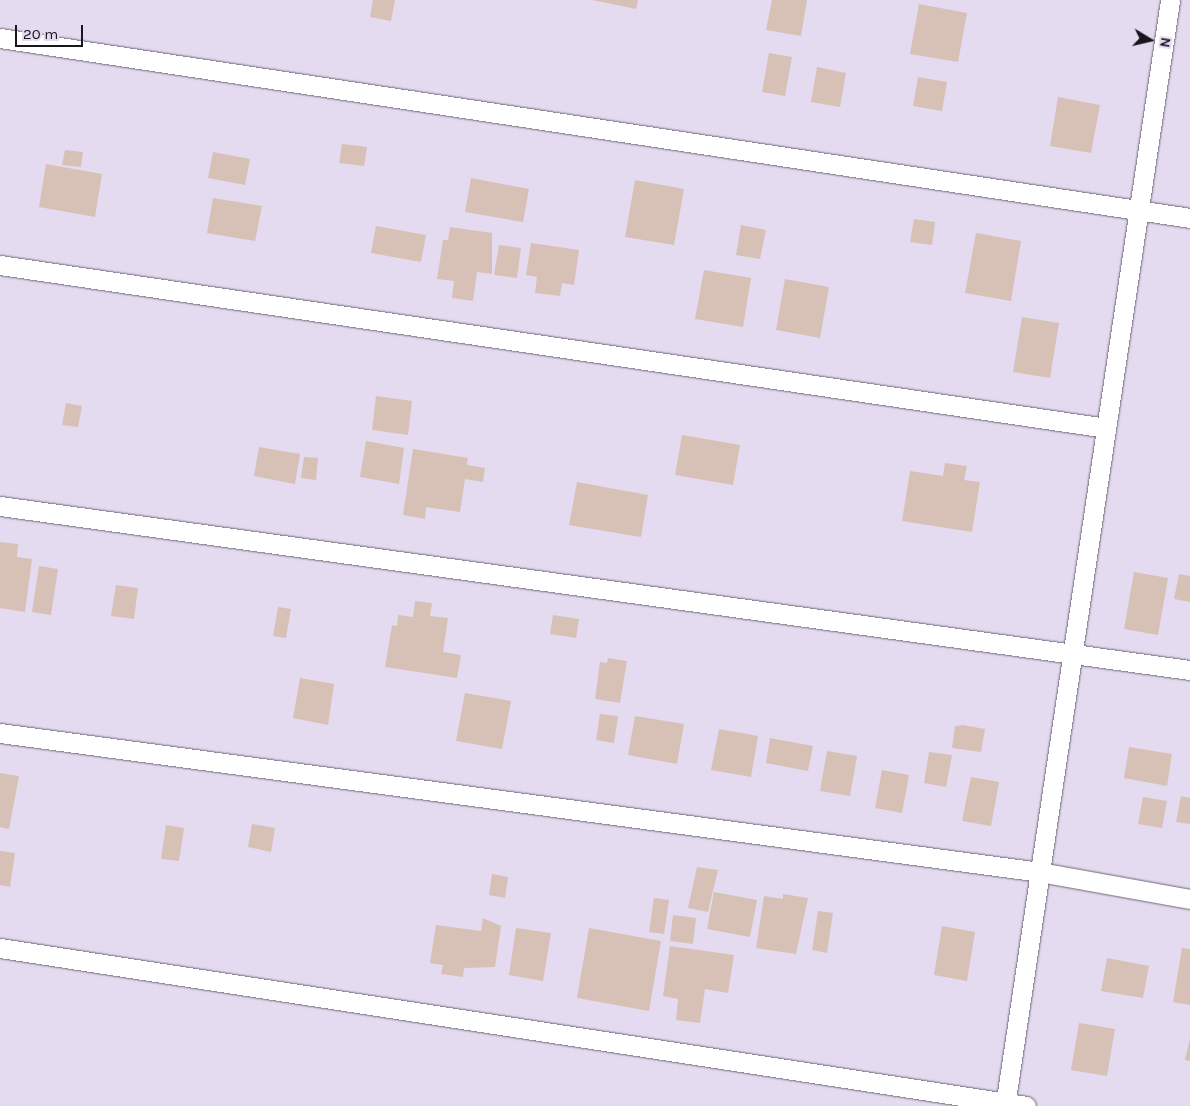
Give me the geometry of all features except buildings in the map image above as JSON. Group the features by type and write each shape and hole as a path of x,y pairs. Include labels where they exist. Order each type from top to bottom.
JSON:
{"street":[{"path":"1006,1104 1170,0"},
{"path":"0,38 1190,218"},
{"path":"0,265 1106,428"},
{"path":"0,506 1190,670"},
{"path":"0,733 1040,872 1190,899"},
{"path":"0,948 1026,1106"}]}
